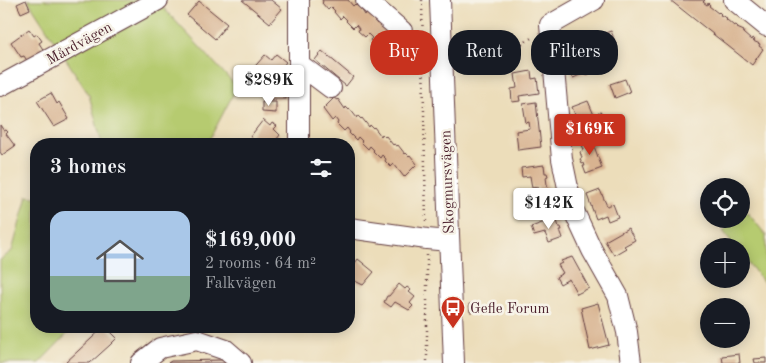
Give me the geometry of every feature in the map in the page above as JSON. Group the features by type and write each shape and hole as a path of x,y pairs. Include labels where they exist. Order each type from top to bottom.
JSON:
{"street":[{"name":"Mårdvägen","path":"0,86 158,0"},
{"path":"299,0 299,138"},
{"path":"366,0 401,30"},
{"name":"Skogmursvägen","path":"440,0 454,363"},
{"path":"594,0 550,25 562,159 572,207 592,250 618,296 627,332 631,363"},
{"path":"734,0 766,26"},
{"path":"299,64 331,88"},
{"path":"355,229 449,241"},
{"path":"141,363 160,348 197,340 226,350 241,363"}],"path":[{"path":"422,0 427,239 427,363"},
{"path":"521,45 550,25"}],"green space":[{"path":"28,0 156,0 237,87 210,138 100,138 89,95"},
{"path":"27,196 30,196 30,333 68,333 39,363 0,363 0,260 12,251"},
{"path":"750,216 766,235 766,285 750,265 750,238 729,238 723,231 727,228 750,228"}],"building":[{"path":"26,0 30,9 21,13 17,4"},
{"path":"242,0 271,0 282,9 270,23"},
{"path":"322,0 348,0 353,6 355,4 359,6 365,15 373,17 377,24 379,22 388,30 370,30 370,36 368,34 365,37 358,31 359,29 356,25 353,28 343,16 340,19 331,7 328,10"},
{"path":"670,0 705,0 703,2 707,5 708,3 709,6 727,18 734,26 736,25 737,28 744,31 743,33 751,40 752,38 755,40 753,41 760,44 759,46 763,49 752,65"},
{"path":"199,1 227,24 215,39 187,15"},
{"path":"29,29 34,36 37,34 42,41 39,43 44,51 28,62 24,56 21,57 11,42"},
{"path":"322,51 353,77 346,86 315,60"},
{"path":"276,54 286,62 271,82 264,76 259,82 249,73 265,55 271,60"},
{"path":"531,71 532,79 537,78 539,93 519,96 520,101 512,102 511,89 517,88 515,75 521,75 521,73"},
{"path":"625,79 630,92 615,98 610,84"},
{"path":"268,91 286,91 286,99 268,99"},
{"path":"51,93 69,119 54,127 37,101"},
{"path":"334,98 338,99 345,109 346,107 350,109 357,118 358,116 362,118 369,127 370,125 374,127 381,136 382,134 386,136 393,145 398,145 417,164 404,177 394,164 391,167 382,155 380,158 370,146 368,149 358,137 356,140 347,128 344,131 337,124 338,122 335,118 332,121 323,109"},
{"path":"588,101 594,115 601,112 604,122 581,129 572,107"},
{"path":"262,102 276,102 276,113 262,112"},
{"path":"536,102 541,147 518,150 516,131 530,129 529,122 526,123 523,104"},
{"path":"263,120 270,126 272,123 277,126 274,129 280,135 278,138 250,137"},
{"path":"0,125 4,131 8,132 6,134 15,146 2,155 0,152"},
{"path":"593,137 596,145 594,146 602,168 586,174 583,166 585,166 584,163 582,164 580,159 582,158 580,152 584,150 581,142"},
{"path":"544,165 545,173 548,176 546,177 547,185 554,212 535,217 529,197 540,194 538,187 532,188 530,176 522,177 521,168"},
{"path":"600,190 607,206 613,204 618,217 608,221 606,215 596,219 587,195"},
{"path":"556,218 559,227 561,227 562,230 560,230 563,238 549,243 545,233 534,236 531,227"},
{"path":"628,228 635,240 624,246 626,248 614,255 605,241"},
{"path":"572,257 589,288 577,294 569,279 560,284 556,277 563,273 558,265 562,263 561,261"},
{"path":"358,259 374,272 363,285 355,281 355,263"},
{"path":"399,284 405,289 407,287 411,290 409,292 415,297 410,303 413,306 409,310 395,302 391,307 384,302 387,296"},
{"path":"598,303 609,345 590,350 581,308"},
{"path":"469,304 472,304 473,312 470,312"},
{"path":"97,333 112,333 117,338 90,363 65,363"},
{"path":"739,354 740,363 723,363 722,356"},
{"path":"766,358 766,363 755,363 754,359"},
{"path":"222,360 233,361 233,363 168,363 171,361"}],"place":[{"name":"Gefle Forum","path":"453,329"}]}
